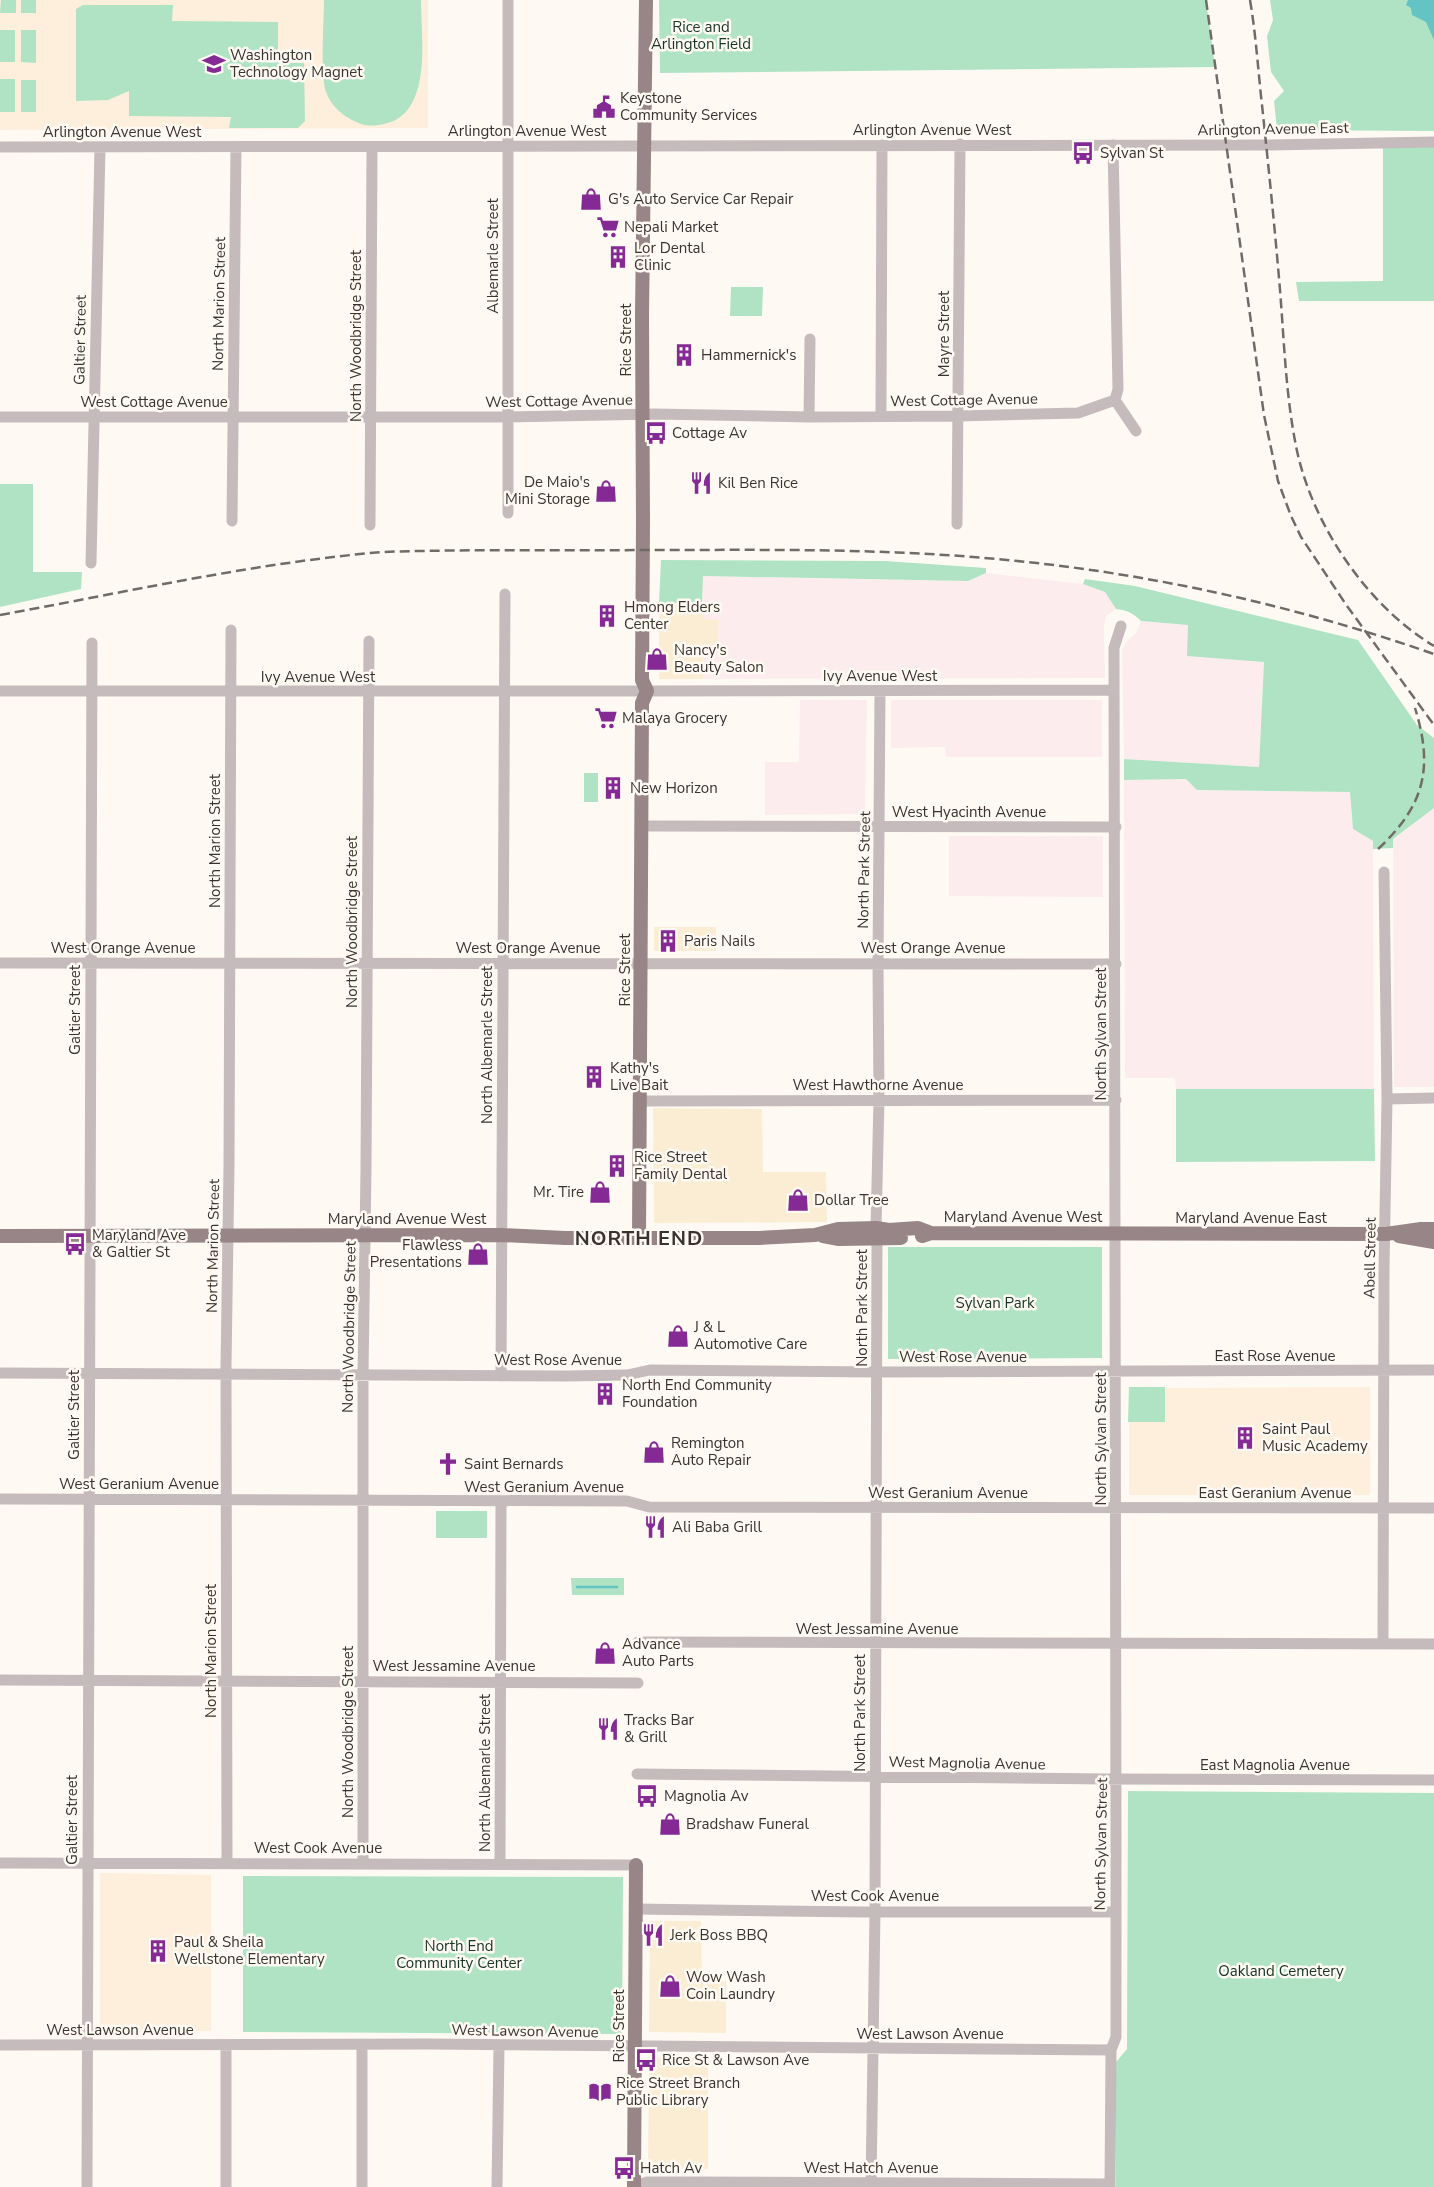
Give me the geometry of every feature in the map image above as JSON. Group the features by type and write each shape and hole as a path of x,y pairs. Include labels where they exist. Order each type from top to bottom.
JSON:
{"main road":[{"name":"Rice Street","path":"639,1238 642,963 642,414 646,0"},
{"name":"Maryland Avenue West","path":"0,1236 364,1234 759,1238 815,1235 840,1239 876,1234 888,1230 918,1228 931,1234 1115,1233"},
{"path":"1386,1234 1434,1229"},
{"name":"Maryland Avenue East","path":"1115,1233 1386,1234"},
{"path":"1386,1234 1434,1242"},
{"name":"Rice Street","path":"634,2187 636,1864"}],"street":[{"name":"Albemarle Street","path":"508,0 508,513"},
{"name":"Arlington Avenue East","path":"1113,144 1434,142"},
{"name":"Mayre Street","path":"958,524 960,144"},
{"name":"Arlington Avenue West","path":"0,147 1113,144"},
{"path":"1113,144 1118,389 1115,400 1136,431"},
{"path":"881,415 882,145"},
{"name":"Galtier Street","path":"91,563 92,418 100,147"},
{"name":"North Marion Street","path":"232,521 236,147"},
{"name":"North Woodbridge Street","path":"370,525 372,147"},
{"path":"809,417 810,339"},
{"name":"West Cottage Avenue","path":"0,417 508,417 642,414 809,417 881,415 958,416 1078,413 1115,400"},
{"name":"North Albemarle Street","path":"501,1376 500,1235 505,594"},
{"name":"North Sylvan Street","path":"1110,2185 1110,2050 1116,2037 1116,827 1114,648 1121,626"},
{"name":"North Marion Street","path":"227,1863 225,1680 226,1374 232,630"},
{"name":"North Woodbridge Street","path":"363,1864 363,1375 369,641"},
{"name":"Galtier Street","path":"87,2187 92,643"},
{"name":"Ivy Avenue West","path":"0,691 1114,690"},
{"name":"North Park Street","path":"871,2185 875,1912 876,1234 879,1099 880,691"},
{"name":"West Hyacinth Avenue","path":"642,826 1116,827"},
{"name":"Abell Street","path":"1383,1644 1387,1099 1384,872"},
{"name":"West Orange Avenue","path":"0,963 1116,964"},
{"path":"1387,1099 1434,1098"},
{"name":"West Hawthorne Avenue","path":"641,1101 1116,1100"},
{"name":"West Rose Avenue","path":"0,1373 501,1376 626,1375 650,1370 877,1372 1116,1371"},
{"name":"East Rose Avenue","path":"1116,1371 1434,1370"},
{"name":"West Geranium Avenue","path":"0,1499 628,1501 649,1507 1116,1508"},
{"name":"North Albemarle Street","path":"500,1864 501,1501"},
{"name":"East Geranium Avenue","path":"1116,1508 1434,1508"},
{"name":"West Jessamine Avenue","path":"638,1642 1434,1644"},
{"name":"West Jessamine Avenue","path":"0,1680 364,1680 638,1683"},
{"name":"West Magnolia Avenue","path":"636,1774 1116,1780"},
{"name":"East Magnolia Avenue","path":"1116,1780 1434,1780"},
{"name":"West Cook Avenue","path":"0,1863 636,1864"},
{"name":"West Cook Avenue","path":"635,1908 875,1912 1115,1912"},
{"name":"West Lawson Avenue","path":"0,2045 362,2046 430,2044 1110,2050"},
{"path":"226,2045 226,2187"},
{"path":"362,2046 362,2187"},
{"path":"498,2187 499,2046"},
{"name":"West Hatch Avenue","path":"634,2187 648,2182 871,2185 1110,2185"}],"shaded area":[{"name":"Washington Technology Magnet","path":"0,0 428,0 428,128 0,130"},
{"path":"986,573 1083,584 1105,592 1116,609 1106,616 1104,626 1105,678 703,679 704,645 718,645 719,620 703,619 702,576 968,581"},
{"path":"659,603 702,603 703,619 719,619 718,645 704,645 703,679 659,679"},
{"path":"1141,621 1189,625 1188,656 1264,662 1259,767 1124,759 1122,649 1136,633"},
{"path":"800,700 867,700 865,814 765,815 765,762 799,762"},
{"path":"891,700 1102,700 1102,757 946,757 945,747 891,748"},
{"path":"1186,779 1197,790 1350,792 1353,829 1373,841 1374,1089 1176,1089 1175,1078 1125,1078 1124,780"},
{"path":"1434,808 1434,1087 1394,1087 1393,839"},
{"path":"949,836 1103,836 1103,897 949,896"},
{"path":"654,927 716,927 716,951 654,951"},
{"path":"653,1108 762,1109 763,1172 826,1172 827,1222 654,1223"},
{"path":"1370,1387 1370,1495 1129,1495 1129,1388"},
{"name":"Paul & Sheila Wellstone Elementary","path":"100,1873 211,1875 211,2031 100,2032"},
{"path":"650,1921 701,1921 702,1981 726,1981 726,2033 649,2032"},
{"path":"649,2057 708,2059 708,2169 648,2169"}],"green space":[{"path":"1,0 16,0 16,13 0,13"},
{"path":"21,0 36,0 36,13 21,13"},
{"path":"324,0 421,0 422,50 419,86 413,101 404,114 384,124 361,124 340,112 332,103 326,92 323,73"},
{"name":"Rice and Arlington Field","path":"659,0 1206,0 1215,67 660,73"},
{"path":"1270,0 1434,0 1434,131 1277,130 1274,101 1284,91 1271,72 1267,36 1273,20"},
{"path":"83,5 173,5 172,21 278,22 278,63 304,63 305,121 298,128 229,128 231,117 129,116 129,91 108,100 76,101 76,9"},
{"path":"0,30 15,30 15,62 0,62"},
{"path":"21,30 36,30 36,63 21,62"},
{"path":"0,79 15,79 15,112 0,112"},
{"path":"21,80 36,80 36,112 21,112"},
{"path":"1383,142 1434,142 1434,301 1299,301 1296,282 1383,281"},
{"path":"731,287 763,287 762,316 730,316"},
{"path":"0,484 33,484 33,572 82,572 81,589 0,607"},
{"path":"661,560 885,561 986,568 986,573 968,581 703,576 702,603 659,603"},
{"path":"1085,579 1135,586 1358,640 1417,725 1434,738 1434,808 1393,839 1393,848 1373,849 1373,841 1353,829 1350,792 1197,790 1186,779 1124,780 1124,759 1259,767 1264,662 1187,656 1188,625 1141,621 1130,612 1116,609 1105,592 1083,584"},
{"path":"584,773 598,773 598,802 584,802"},
{"path":"1176,1089 1374,1089 1375,1161 1176,1162"},
{"name":"Sylvan Park","path":"888,1247 1102,1247 1102,1358 888,1359"},
{"path":"1129,1387 1165,1387 1165,1422 1128,1422"},
{"path":"436,1511 487,1511 487,1538 436,1538"},
{"path":"571,1578 624,1578 624,1595 572,1595"},
{"name":"Oakland Cemetery","path":"1128,1791 1434,1793 1434,2187 1116,2187 1116,2062 1127,2049"},
{"name":"North End Community Center","path":"243,1876 623,1877 622,2034 243,2032"}],"water":[{"path":"1408,0 1434,0 1434,40 1426,22 1412,15 1411,8 1406,5"}],"waterway":[{"path":"577,1587 617,1587"}],"railway":[{"path":"1206,0 1264,415 1278,481 1301,537 1347,606 1434,725"},
{"path":"1250,0 1273,213 1289,404 1303,475 1314,504 1329,533 1365,585 1386,609 1409,629 1434,646"},
{"path":"0,615 286,563 382,552 481,550 864,551 996,559 1107,572 1163,582 1218,593 1327,620 1434,654"},
{"path":"1378,849 1394,833 1406,817 1415,802 1421,785 1424,768 1424,750 1415,708"}],"place":[{"name":"Washington Technology Magnet","path":"214,64"},
{"name":"Keystone Community Services","path":"604,107"},
{"name":"Sylvan St","path":"1083,153"},
{"name":"G's Auto Service Car Repair","path":"591,199"},
{"name":"Nepali Market","path":"608,227"},
{"name":"Lor Dental Clinic","path":"618,257"},
{"name":"Hammernick's","path":"684,355"},
{"name":"Cottage Av","path":"656,433"},
{"name":"Kil Ben Rice","path":"701,483"},
{"name":"De Maio's Mini Storage","path":"606,491"},
{"name":"Hmong Elders Center","path":"607,616"},
{"name":"Nancy's Beauty Salon","path":"657,659"},
{"name":"Malaya Grocery","path":"606,718"},
{"name":"New Horizon","path":"613,788"},
{"name":"Paris Nails","path":"668,941"},
{"name":"Kathy's Live Bait","path":"594,1077"},
{"name":"Rice Street Family Dental","path":"617,1166"},
{"name":"Mr. Tire","path":"600,1192"},
{"name":"Dollar Tree","path":"798,1200"},
{"name":"Maryland Ave & Galtier St","path":"75,1244"},
{"name":"Flawless Presentations","path":"478,1254"},
{"name":"J & L Automotive Care","path":"678,1336"},
{"name":"North End Community Foundation","path":"605,1394"},
{"name":"Saint Paul Music Academy","path":"1245,1438"},
{"name":"Remington Auto Repair","path":"654,1452"},
{"name":"Saint Bernards","path":"448,1464"},
{"name":"Ali Baba Grill","path":"655,1527"},
{"name":"Advance Auto Parts","path":"605,1653"},
{"name":"Tracks Bar & Grill","path":"608,1729"},
{"name":"Magnolia Av","path":"647,1796"},
{"name":"Bradshaw Funeral","path":"670,1824"},
{"name":"Jerk Boss BBQ","path":"653,1935"},
{"name":"Paul & Sheila Wellstone Elementary","path":"158,1951"},
{"name":"Wow Wash Coin Laundry","path":"670,1986"},
{"name":"Rice St & Lawson Ave","path":"646,2060"},
{"name":"Rice Street Branch Public Library","path":"600,2092"},
{"name":"Hatch Av","path":"624,2168"}],"district":[{"name":"NORTH END","path":"639,1238"}]}
